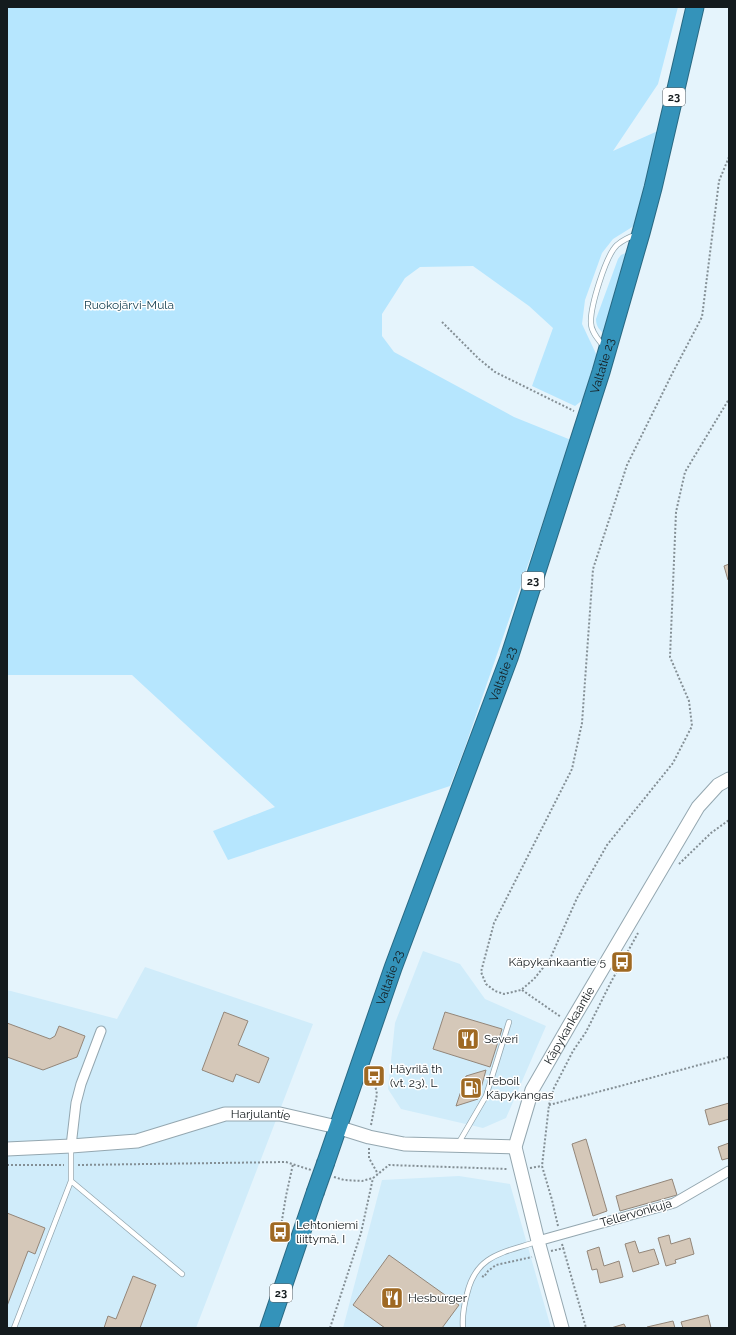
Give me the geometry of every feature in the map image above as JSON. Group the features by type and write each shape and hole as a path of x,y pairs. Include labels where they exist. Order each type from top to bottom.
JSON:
{"highway":[{"name":"Valtatie 23","path":"269,1328 393,968 509,658 607,351 641,233 655,180 695,7"}],"street":[{"name":"Käpykankaantie","path":"515,1147 532,1090 570,1024 698,806 718,785 729,779"},
{"path":"71,1146 76,1103 81,1084 101,1031"},
{"name":"Harjulantie","path":"7,1149 137,1141 225,1114 280,1114 337,1127 369,1137 404,1144 515,1147"},
{"path":"515,1147 541,1254 562,1328"},
{"name":"Tellervonkuja","path":"538,1241 674,1203 729,1171"}],"lane":[{"path":"607,351 594,334 590,324 591,312 599,284 608,257 616,246 626,238 641,233"},
{"path":"457,1145 486,1096 509,1022"},
{"path":"14,1328 71,1181 71,1146"},
{"path":"71,1181 182,1274"},
{"path":"463,1328 463,1308 468,1288 473,1275 481,1264 500,1253 538,1241"}],"path":[{"path":"729,157 719,181 702,317 627,465 593,569 582,723 572,769 494,923 481,972 486,984 495,991 504,994 521,990 534,978 550,959 577,898 607,845 673,762 692,726 689,702 670,656 676,512 685,472 729,399"},
{"path":"442,322 479,359 495,372 586,417"},
{"path":"677,865 710,833 729,820"},
{"path":"586,1328 542,1166 549,1105 554,1088 573,1051 586,1032 611,982 642,927"},
{"path":"521,990 570,1024 586,1032"},
{"path":"549,1105 729,1057"},
{"path":"372,1069 376,1094 369,1137 369,1158 378,1174"},
{"path":"7,1165 286,1162 323,1169 344,1180 362,1181 373,1178 389,1165 521,1169 542,1166"},
{"path":"293,1164 280,1232 293,1258"},
{"path":"330,1328 361,1233 373,1178"},
{"path":"473,1275 484,1277 488,1271 496,1265 564,1248"}],"shaded area":[{"path":"423,951 460,964 485,999 546,1026 506,1118 483,1128 401,1109 388,1089 395,1023"},
{"path":"145,967 313,1024 196,1328 7,1328 7,990 117,1019"},
{"path":"459,1176 510,1184 551,1328 343,1328 382,1180"}],"green space":[{"name":"Ruokojärvi-Mula","path":"7,7 678,7 658,84 613,151 660,130 637,224 613,239 602,253 585,300 582,324 598,358 584,399 575,406 532,386 553,328 529,306 473,266 420,267 405,278 382,314 382,336 394,352 514,417 571,440 464,750 450,786 228,860 213,831 275,807 132,675 7,675"},
{"path":"630,251 605,335 600,330 596,319 618,259 621,255"}],"building":[{"path":"729,564 729,580 728,580 724,566"},
{"path":"224,1012 248,1021 238,1045 269,1058 259,1083 236,1074 233,1082 202,1070"},
{"name":"Severi","path":"445,1012 502,1029 490,1067 433,1049"},
{"path":"7,1023 50,1039 55,1036 59,1026 85,1036 77,1057 43,1070 7,1057"},
{"path":"486,1070 478,1099 456,1106 466,1076"},
{"path":"729,1103 729,1119 709,1125 705,1110"},
{"path":"586,1139 607,1211 593,1216 572,1144"},
{"path":"729,1143 729,1158 722,1160 718,1147"},
{"path":"672,1179 677,1195 620,1211 616,1196"},
{"path":"7,1213 45,1228 35,1254 28,1251 7,1306"},
{"path":"669,1235 671,1244 690,1238 694,1254 675,1260 676,1263 666,1266 658,1238"},
{"path":"635,1241 639,1253 654,1249 659,1264 633,1272 625,1244"},
{"path":"599,1247 604,1266 619,1261 623,1277 600,1283 597,1269 592,1270 587,1251"},
{"path":"389,1255 459,1305 442,1328 385,1328 353,1305"},
{"path":"133,1276 156,1285 140,1328 104,1328 108,1316 116,1319"},
{"path":"708,1315 711,1328 683,1328 681,1322"},
{"path":"673,1321 675,1328 647,1328 647,1327"},
{"path":"624,1324 626,1328 611,1328"}],"place":[{"name":"Käpykankaantie 5","path":"622,962"},
{"name":"Severi","path":"468,1039"},
{"name":"Häyrilä th (vt. 23), L","path":"374,1076"},
{"name":"Teboil Käpykangas","path":"471,1088"},
{"name":"Lehtoniemi liittymä, I","path":"280,1232"},
{"name":"Hesburger","path":"392,1298"}]}
